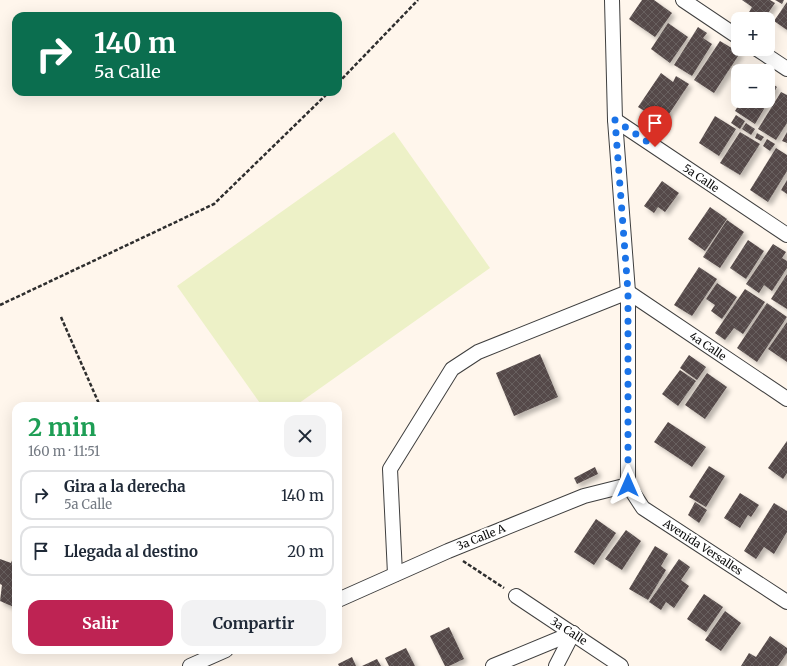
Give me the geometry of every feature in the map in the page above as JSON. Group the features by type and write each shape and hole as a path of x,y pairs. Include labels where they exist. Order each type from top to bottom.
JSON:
{"street":[{"path":"612,0 615,120 628,292 628,485"},
{"path":"683,0 731,32"},
{"path":"768,56 787,69"},
{"name":"5a Calle","path":"615,120 787,236"},
{"path":"395,574 390,469 452,370 478,352 628,292"},
{"name":"4a Calle","path":"628,292 787,399"},
{"name":"3a Calle A","path":"342,598 448,551 584,496 628,485"},
{"name":"Avenida Versalles","path":"628,485 643,508 787,602"},
{"name":"3a Calle","path":"516,596 573,632 622,666"},
{"path":"493,666 573,632"},
{"path":"556,666 573,632"},
{"path":"190,666 217,654"}],"path":[{"path":"342,79 418,0"},
{"path":"0,305 214,204 325,96"},
{"path":"61,317 98,402"},
{"path":"448,551 516,596"}],"green space":[{"path":"394,132 490,268 301,402 259,402 177,286"}],"building":[{"path":"642,0 654,0 672,13 655,37 629,19"},
{"path":"742,0 770,0 775,3 769,12 749,12 752,7"},
{"path":"775,0 784,0 782,4"},
{"path":"787,2 787,30 775,22"},
{"path":"668,23 688,37 670,63 651,49"},
{"path":"698,27 707,33 703,38 712,44 692,76 674,65"},
{"path":"720,41 731,48 731,56 738,56 733,64 731,64 731,67 714,93 694,80"},
{"path":"661,73 673,82 676,76 689,84 659,129 643,117 646,112 638,107"},
{"path":"781,92 787,95 787,123 776,140 758,129 771,108 775,108 775,102"},
{"path":"737,108 765,108 755,124 735,111"},
{"path":"736,115 745,121 740,129 731,123"},
{"path":"715,116 736,129 719,156 699,143"},
{"path":"746,123 755,129 751,135 742,129"},
{"path":"740,132 760,144 740,175 720,163"},
{"path":"787,132 787,143 782,141"},
{"path":"757,133 764,137 761,141 755,138"},
{"path":"767,139 775,144 770,151 763,146"},
{"path":"776,148 787,155 787,171 768,202 750,190"},
{"path":"787,180 787,194 781,190"},
{"path":"662,181 679,193 665,212 658,207 654,213 644,206"},
{"path":"710,207 727,219 705,251 688,239"},
{"path":"727,220 744,232 720,268 703,257"},
{"path":"748,240 764,251 746,279 730,268"},
{"path":"773,244 786,252 782,258 787,261 787,268 772,291 764,285 759,293 746,284"},
{"path":"699,267 717,279 692,316 674,305"},
{"path":"787,274 787,309 771,299"},
{"path":"717,283 737,297 722,319 711,311 715,305 706,299"},
{"path":"745,289 765,302 743,334 734,328 725,340 715,333"},
{"path":"767,303 787,317 757,362 737,348"},
{"path":"787,322 787,362 768,349"},
{"path":"540,354 558,397 514,416 496,373"},
{"path":"689,355 706,367 697,380 680,368"},
{"path":"680,370 696,381 678,406 662,394"},
{"path":"707,373 727,387 705,419 685,405"},
{"path":"668,422 706,447 692,467 654,442"},
{"path":"787,441 787,473 783,479 768,468"},
{"path":"709,466 725,476 706,507 689,497"},
{"path":"595,467 598,474 577,484 574,478"},
{"path":"740,493 759,505 751,517 748,515 740,528 724,518"},
{"path":"695,502 707,510 699,523 688,515"},
{"path":"774,503 787,511 787,532 774,554 764,547 756,559 744,551"},
{"path":"596,519 616,533 594,565 574,552"},
{"path":"626,530 641,541 622,570 605,559"},
{"path":"655,546 668,554 661,566 666,570 648,600 629,589"},
{"path":"0,559 11,563 12,560 12,606 0,601 2,585 0,584"},
{"path":"679,559 690,567 681,580 689,586 674,608 666,602 661,610 649,602"},
{"path":"704,594 723,607 706,632 687,619"},
{"path":"725,611 741,623 721,651 705,640"},
{"path":"449,627 464,659 449,666 445,666 430,636"},
{"path":"770,636 787,648 787,653 778,666 741,666 749,653 756,657"},
{"path":"406,648 415,666 389,666 385,658"},
{"path":"352,657 356,666 339,666 338,664"},
{"path":"377,659 381,666 362,666"}],"route":[{"path":"628,485 628,292 615,120 655,147"}]}
